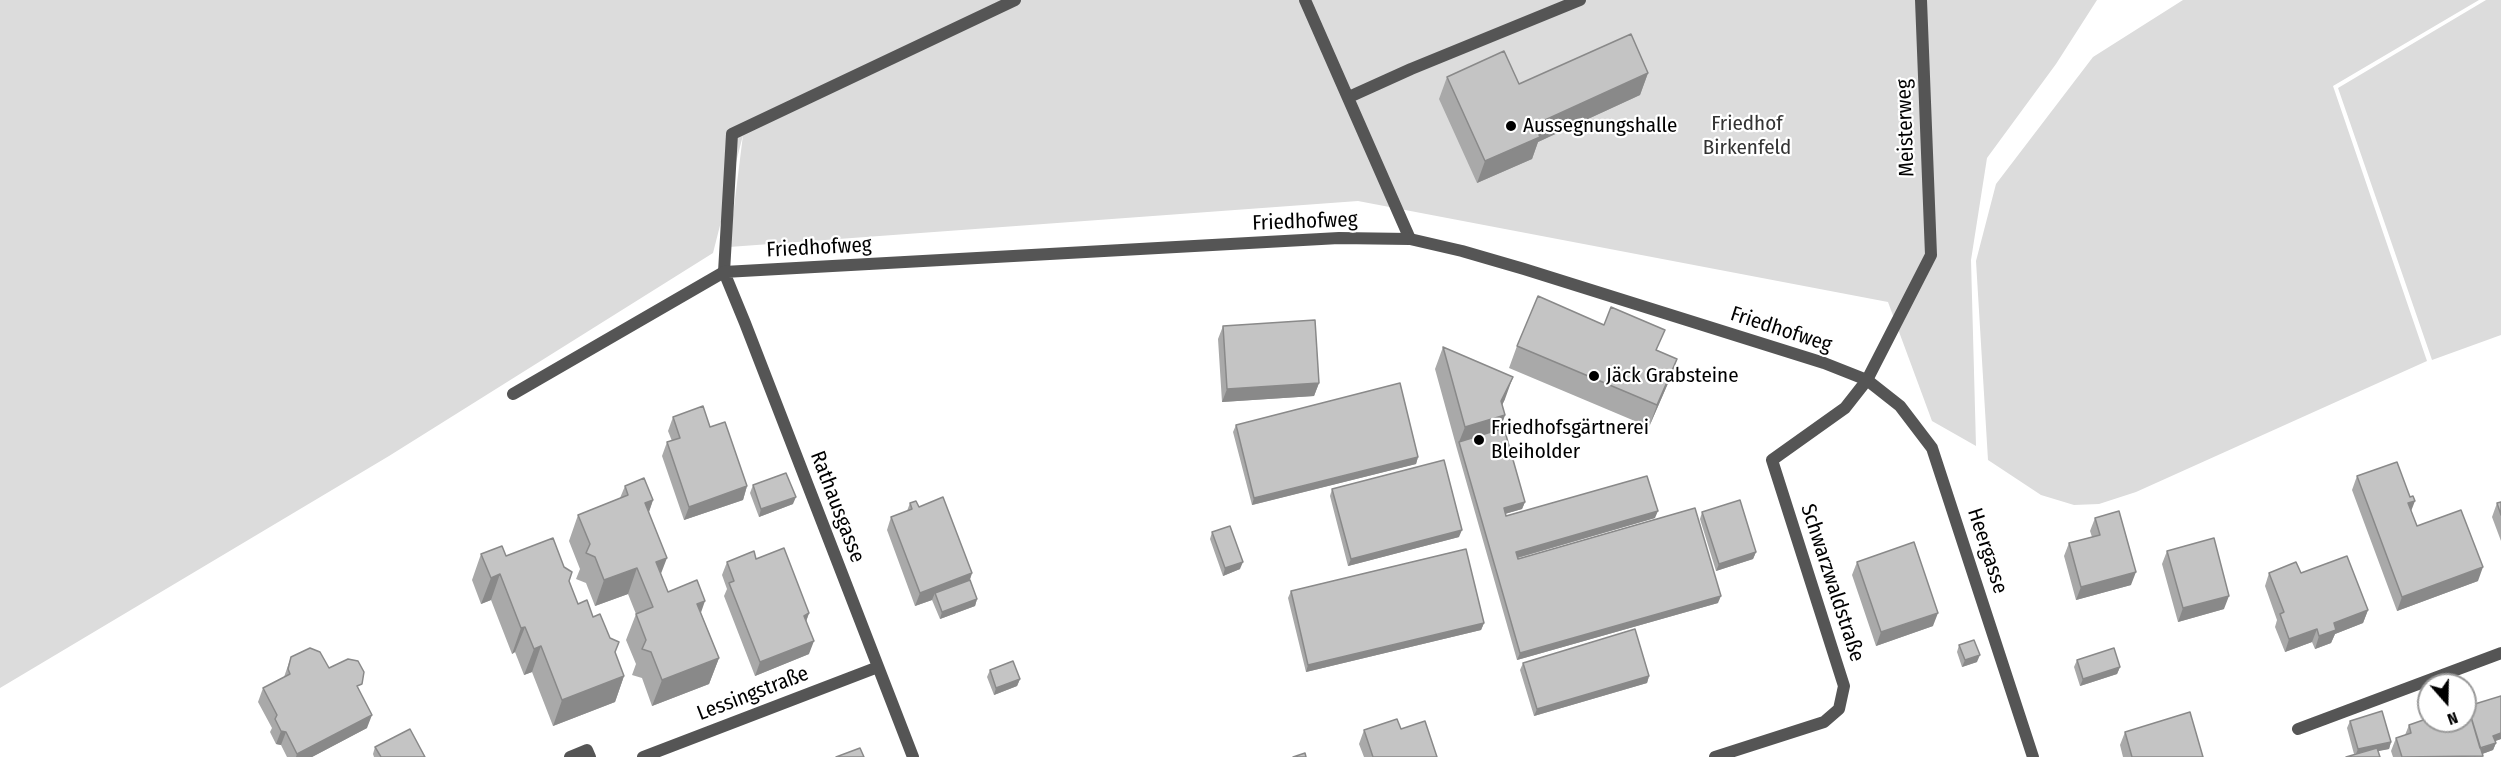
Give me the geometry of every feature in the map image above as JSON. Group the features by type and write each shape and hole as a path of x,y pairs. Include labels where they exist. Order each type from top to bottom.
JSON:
{"street":[{"path":"513,394 724,272 732,134 1015,0"},
{"path":"1305,0 1410,239"},
{"path":"1349,97 1411,69 1580,0"},
{"name":"Meisterweg","path":"1867,380 1931,255 1921,0"},
{"name":"Friedhofweg","path":"724,272 1339,238 1410,239 1536,272 1824,363 1867,380"},
{"name":"Rathausgasse","path":"724,272 746,323 913,757"},
{"name":"Schwarzwaldstraße","path":"1715,757 1824,722 1839,709 1844,686 1772,460 1845,408 1867,380"},
{"name":"Heergasse","path":"1867,380 1900,406 1932,448 2033,757"},
{"path":"2298,729 2501,653"},
{"name":"Lessingstraße","path":"643,757 878,667"},
{"path":"570,757 587,750 590,757"}],"green space":[{"name":"Friedhof Birkenfeld","path":"0,0 2097,0 2056,64 1987,158 1971,260 1976,446 1932,421 1888,302 1358,201 729,247 743,135 713,253 389,456 0,688"},
{"path":"2183,0 2479,0 2333,86 2427,361 2136,492 2099,504 2074,505 2041,495 1988,460 1976,261 1996,184 2093,57"},
{"path":"2486,0 2501,0 2501,335 2432,360 2338,88"}],"building":[{"name":"Aussegnungshalle","path":"1631,34 1648,73 1534,125 1540,137 1485,161 1447,77 1504,51 1519,84"},
{"name":"Jäck Grabsteine","path":"1538,296 1604,325 1611,307 1665,330 1656,350 1677,359 1657,405 1517,346"},
{"path":"1315,320 1319,383 1227,389 1223,326"},
{"path":"1443,347 1513,377 1501,401 1505,415 1465,427"},
{"path":"1400,383 1418,457 1254,498 1236,425"},
{"path":"703,406 710,427 725,422 747,486 689,507 667,442 680,438 673,417"},
{"path":"1504,428 1525,502 1504,508 1506,516 1647,476 1658,511 1516,552 1518,559 1695,508 1721,596 1520,653 1459,442"},
{"path":"1444,460 1462,530 1351,559 1332,489"},
{"path":"2397,462 2410,497 2413,496 2415,501 2408,503 2417,526 2461,510 2483,567 2402,597 2357,476"},
{"path":"786,473 796,497 761,509 753,485"},
{"path":"644,478 653,500 645,503 667,558 656,562 668,592 697,580 705,601 697,604 719,658 662,680 651,652 642,649 646,640 636,614 653,607 637,568 604,580 595,557 586,553 590,544 578,515 628,495 625,486"},
{"path":"943,497 972,573 920,593 891,517 912,509 910,503 916,501 919,507"},
{"path":"1740,500 1756,552 1719,564 1702,512"},
{"path":"2501,502 2501,515 2497,503"},
{"path":"2119,511 2136,572 2081,587 2069,543 2100,535 2095,518"},
{"path":"1230,526 1243,562 1225,568 1212,532"},
{"path":"553,538 564,567 572,572 569,581 578,604 587,600 593,617 600,614 610,638 619,642 615,652 624,676 562,700 541,646 534,649 525,627 521,628 500,574 491,578 481,554 502,546 506,556"},
{"path":"2214,538 2229,596 2183,608 2167,551"},
{"path":"1914,542 1938,613 1881,632 1857,562"},
{"path":"784,548 809,613 804,616 814,641 760,662 729,583 734,581 727,562 754,551 756,559"},
{"path":"1466,549 1484,623 1308,665 1291,591"},
{"path":"2347,556 2368,610 2334,623 2336,630 2319,636 2317,629 2289,639 2280,614 2284,612 2269,573 2296,562 2301,573"},
{"path":"970,580 977,599 942,612 935,593"},
{"path":"1635,629 1649,676 1537,709 1523,663"},
{"path":"1974,640 1980,655 1965,660 1959,645"},
{"path":"310,648 320,652 329,668 348,659 358,661 364,672 362,684 357,686 372,715 297,754 286,732 281,731 275,719 277,715 263,688 290,674 288,669 291,657"},
{"path":"2114,648 2120,667 2083,679 2077,660"},
{"path":"1013,661 1020,679 996,688 990,670"},
{"path":"2501,696 2501,733 2493,736 2496,743 2480,748 2476,733 2477,703"},
{"path":"2382,711 2391,742 2358,749 2350,721"},
{"path":"2190,712 2203,757 2132,757 2125,732"},
{"path":"1397,719 1401,729 1425,721 1437,757 1373,757 1364,730"},
{"path":"2417,722 2417,733 2476,733 2483,756 2402,757 2396,738 2411,733 2409,725"},
{"path":"410,729 425,757 381,757 375,747"},
{"path":"860,748 864,757 836,757"},
{"path":"2377,748 2380,757 2346,757"},
{"path":"1305,753 1306,757 1293,757"}],"place":[{"name":"Aussegnungshalle","path":"1511,126"},
{"name":"Jäck Grabsteine","path":"1594,376"},
{"name":"Friedhofsgärtnerei Bleiholder","path":"1479,440"}]}
